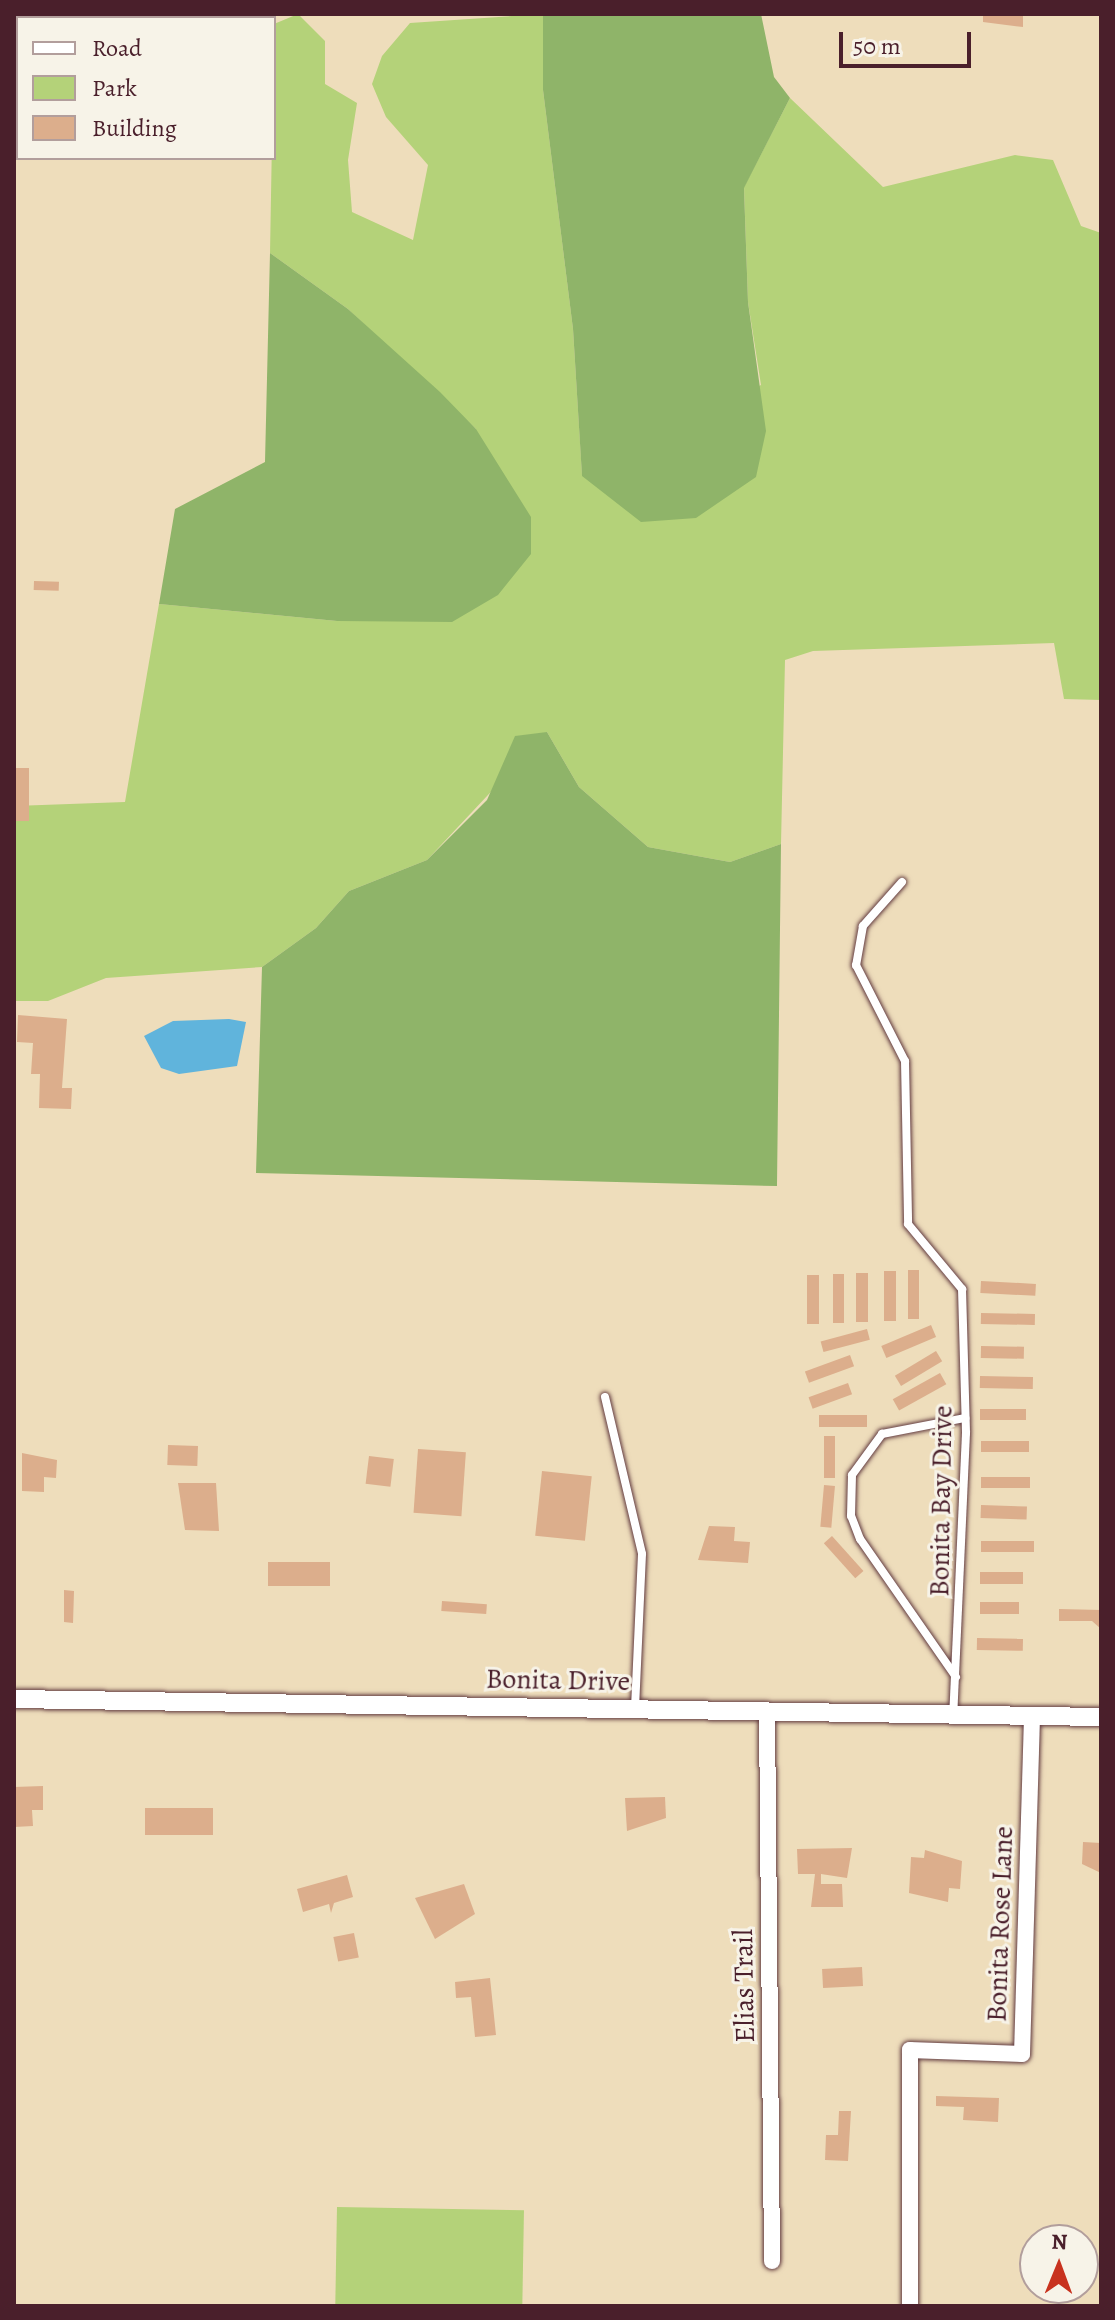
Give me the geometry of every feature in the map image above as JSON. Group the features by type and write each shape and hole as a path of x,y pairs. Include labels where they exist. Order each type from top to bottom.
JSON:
{"street":[{"name":"Bonita Drive","path":"14,1699 1101,1717"},
{"name":"Elias Trail","path":"767,1711 772,2261"},
{"name":"Bonita Rose Lane","path":"910,2306 910,2050 1022,2054 1032,1716"}],"lane":[{"name":"Bonita Bay Drive","path":"902,882 863,926 856,965 905,1061 908,1224 962,1289 965,1418 953,1715"},
{"path":"605,1397 642,1554 635,1709"},
{"path":"956,1677 860,1539 851,1516 852,1475 882,1434 965,1418"}],"green space":[{"path":"298,14 325,41 325,84 357,103 348,160 352,212 413,240 428,165 386,117 372,84 382,56 410,23 543,14 543,90 573,329 582,475 761,385 748,302 744,187 790,98 883,187 1015,155 1053,160 1081,226 1101,233 1101,700 1064,699 1054,643 813,651 785,660 781,844 730,862 648,847 579,787 547,732 427,860 349,891 316,928 262,967 106,978 48,1001 14,1001 14,806 125,802 159,604 337,621 476,429 348,309 270,253 272,160 276,160 276,23"},
{"path":"543,14 761,14 774,77 790,98 744,188 748,302 766,431 756,477 696,518 641,522 582,476 573,329 543,90"},
{"path":"270,253 348,309 440,392 476,429 531,517 531,554 498,595 452,622 337,621 159,604 175,509 265,462"},
{"path":"547,732 579,787 648,847 730,862 781,844 777,1186 256,1173 262,967 316,928 349,891 427,860 487,800 515,736"},
{"path":"337,2207 524,2210 522,2306 335,2306"}],"water":[{"path":"229,1019 246,1022 237,1066 179,1074 161,1068 144,1036 173,1021"}],"building":[{"path":"983,14 1023,14 1023,27 983,22"},
{"path":"34,581 59,582 59,591 34,590"},
{"path":"14,768 29,768 29,821 14,821"},
{"path":"18,1015 67,1019 62,1088 72,1088 71,1109 39,1108 40,1074 31,1074 33,1043 17,1042"},
{"path":"908,1270 919,1270 919,1319 908,1319"},
{"path":"884,1271 896,1271 896,1321 884,1321"},
{"path":"856,1273 868,1273 868,1322 856,1322"},
{"path":"833,1274 844,1274 844,1323 833,1323"},
{"path":"807,1275 819,1275 819,1324 807,1324"},
{"path":"981,1281 1036,1284 1035,1296 980,1293"},
{"path":"981,1313 1035,1314 1035,1325 981,1324"},
{"path":"931,1325 936,1337 886,1358 881,1346"},
{"path":"867,1329 870,1340 823,1352 821,1341"},
{"path":"981,1346 1024,1347 1024,1359 981,1358"},
{"path":"936,1351 942,1361 901,1386 895,1376"},
{"path":"850,1355 854,1366 809,1383 805,1371"},
{"path":"940,1373 946,1384 899,1411 893,1399"},
{"path":"980,1376 1033,1377 1033,1389 980,1388"},
{"path":"848,1383 852,1394 813,1409 809,1397"},
{"path":"980,1409 1026,1409 1026,1420 980,1420"},
{"path":"819,1415 867,1415 867,1427 819,1427"},
{"path":"824,1436 835,1436 835,1478 824,1478"},
{"path":"981,1441 1029,1441 1029,1452 981,1452"},
{"path":"168,1445 198,1446 197,1466 167,1465"},
{"path":"418,1449 466,1452 461,1516 414,1513"},
{"path":"22,1453 57,1460 56,1478 44,1477 44,1492 22,1491"},
{"path":"369,1456 394,1459 390,1487 366,1484"},
{"path":"542,1471 592,1476 585,1541 535,1536"},
{"path":"981,1477 1030,1477 1030,1488 981,1488"},
{"path":"178,1483 216,1483 219,1531 185,1530"},
{"path":"824,1485 835,1486 831,1528 820,1527"},
{"path":"981,1505 1027,1507 1027,1520 981,1518"},
{"path":"709,1526 735,1527 734,1541 750,1542 748,1563 698,1560"},
{"path":"832,1536 863,1571 855,1578 824,1543"},
{"path":"981,1541 1034,1541 1034,1552 981,1552"},
{"path":"268,1562 330,1562 330,1586 268,1586"},
{"path":"980,1572 1023,1572 1023,1584 980,1584"},
{"path":"64,1590 74,1591 73,1623 64,1622"},
{"path":"442,1601 487,1604 486,1614 441,1611"},
{"path":"980,1602 1019,1602 1019,1614 980,1614"},
{"path":"1059,1609 1101,1610 1101,1629 1092,1621 1059,1621"},
{"path":"977,1638 1023,1639 1023,1651 977,1650"},
{"path":"43,1786 43,1810 32,1810 33,1826 14,1827 14,1787"},
{"path":"665,1797 666,1818 627,1831 625,1798"},
{"path":"145,1808 213,1808 213,1835 145,1835"},
{"path":"1083,1842 1101,1843 1101,1873 1082,1864"},
{"path":"852,1848 847,1878 821,1874 821,1884 842,1884 843,1907 811,1907 815,1874 798,1874 797,1849"},
{"path":"925,1850 962,1861 960,1889 949,1888 948,1902 909,1893 911,1857 924,1858"},
{"path":"347,1875 353,1897 334,1903 331,1913 329,1904 303,1912 297,1889"},
{"path":"464,1884 475,1914 435,1939 415,1898"},
{"path":"354,1933 359,1958 338,1962 333,1937"},
{"path":"862,1967 863,1986 823,1988 822,1969"},
{"path":"490,1978 496,2035 475,2037 471,1997 456,1998 455,1982"},
{"path":"936,2096 999,2098 998,2122 963,2120 964,2107 936,2106"},
{"path":"839,2111 851,2111 848,2161 825,2160 826,2135 838,2135"}]}
